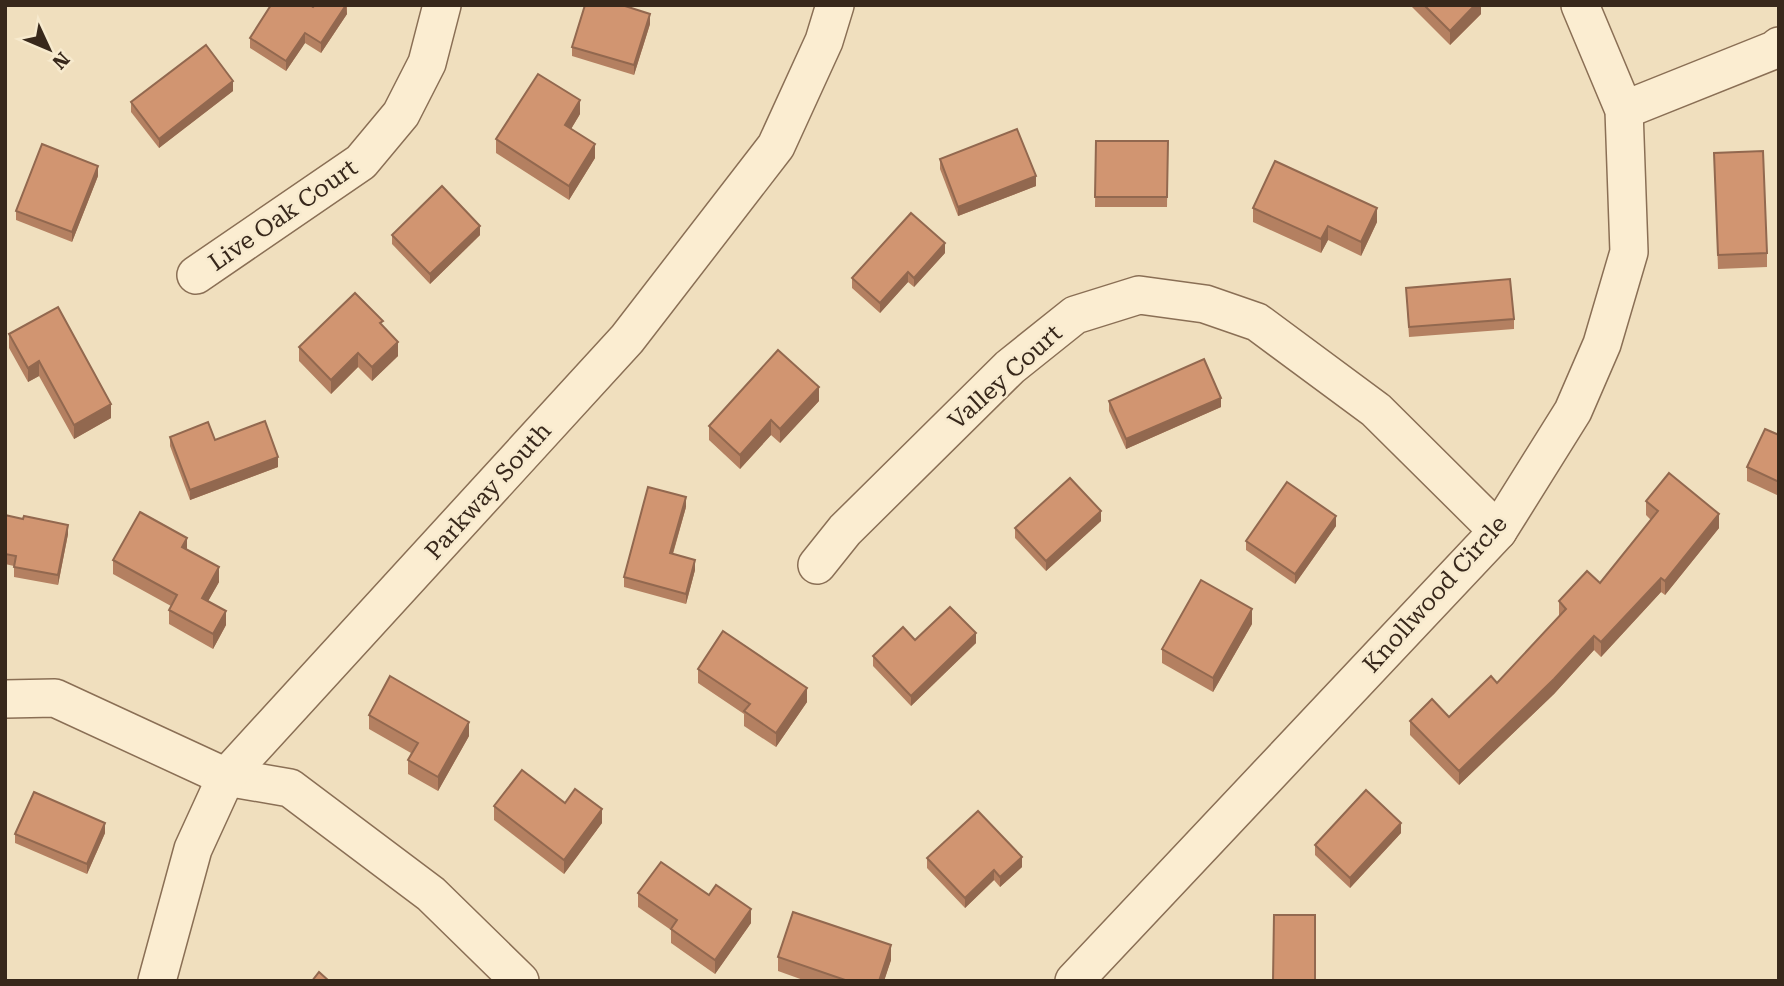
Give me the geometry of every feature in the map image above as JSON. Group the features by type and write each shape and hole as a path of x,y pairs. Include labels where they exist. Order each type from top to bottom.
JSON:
{"street":[{"name":"Live Oak Court","path":"196,275 361,162 401,114 427,63 442,5"},
{"name":"Parkway South","path":"157,981 193,849 226,777 627,339 776,146 824,41 835,5"},
{"name":"Knollwood Circle","path":"1079,979 1498,531 1573,411 1602,344 1629,252 1624,110 1580,5"},
{"path":"1624,110 1779,46"},
{"name":"Valley Court","path":"817,565 845,530 1010,367 1076,315 1139,295 1205,304 1257,322 1376,410 1498,531"},
{"path":"5,699 55,698 226,777 290,788 431,894 520,981"}],"building":[{"path":"271,5 346,5 321,43 305,33 286,61 250,38"},
{"path":"585,5 622,5 650,14 634,65 572,47"},
{"path":"1424,5 1475,5 1450,31"},
{"path":"206,45 233,81 159,139 131,102"},
{"path":"538,74 580,100 565,125 595,144 569,186 496,139"},
{"path":"1017,129 1036,176 958,207 940,159"},
{"path":"1096,141 1168,141 1167,197 1095,197"},
{"path":"42,144 98,166 72,232 16,211"},
{"path":"1763,151 1767,253 1718,255 1714,153"},
{"path":"1275,161 1377,208 1361,242 1328,226 1321,239 1253,208"},
{"path":"442,186 480,226 430,274 392,235"},
{"path":"911,213 945,243 914,278 908,272 880,303 852,278"},
{"path":"1510,279 1514,319 1409,327 1406,288"},
{"path":"355,293 383,321 380,323 398,342 372,367 358,353 331,380 299,347"},
{"path":"58,307 111,404 74,425 39,361 28,368 9,334"},
{"path":"778,350 819,387 780,429 771,420 740,455 709,426"},
{"path":"1204,359 1221,398 1126,439 1109,401"},
{"path":"265,421 278,457 190,490 170,437 208,422 215,440"},
{"path":"1765,429 1779,435 1779,482 1747,467"},
{"path":"1669,473 1719,514 1665,581 1661,578 1601,642 1594,636 1554,679 1459,771 1410,721 1432,699 1449,717 1491,676 1497,683 1566,609 1559,601 1587,571 1600,583 1658,511 1646,501"},
{"path":"1070,478 1101,511 1046,561 1015,528"},
{"path":"1287,482 1336,516 1295,574 1246,541"},
{"path":"648,487 686,497 670,553 695,560 686,594 624,577"},
{"path":"140,512 187,538 182,547 219,567 202,598 226,611 213,634 169,610 177,595 113,560"},
{"path":"5,515 68,525 58,575 14,567 16,556 5,554"},
{"path":"1201,580 1252,609 1213,678 1162,649"},
{"path":"950,607 976,633 911,696 873,656 903,627 915,640"},
{"path":"723,631 807,688 776,733 744,711 750,704 698,669"},
{"path":"390,676 469,722 438,777 408,760 418,743 369,715"},
{"path":"522,770 565,803 575,789 602,809 564,860 494,806"},
{"path":"1366,790 1401,823 1350,878 1315,845"},
{"path":"34,792 105,823 87,864 15,834"},
{"path":"978,811 1022,857 1000,877 994,870 965,898 927,858"},
{"path":"661,862 709,895 716,885 751,909 715,960 671,929 677,920 638,893"},
{"path":"793,912 891,945 879,981 848,981 778,957"},
{"path":"1274,915 1315,915 1315,981 1273,981"},
{"path":"319,972 329,981 312,981"}]}
